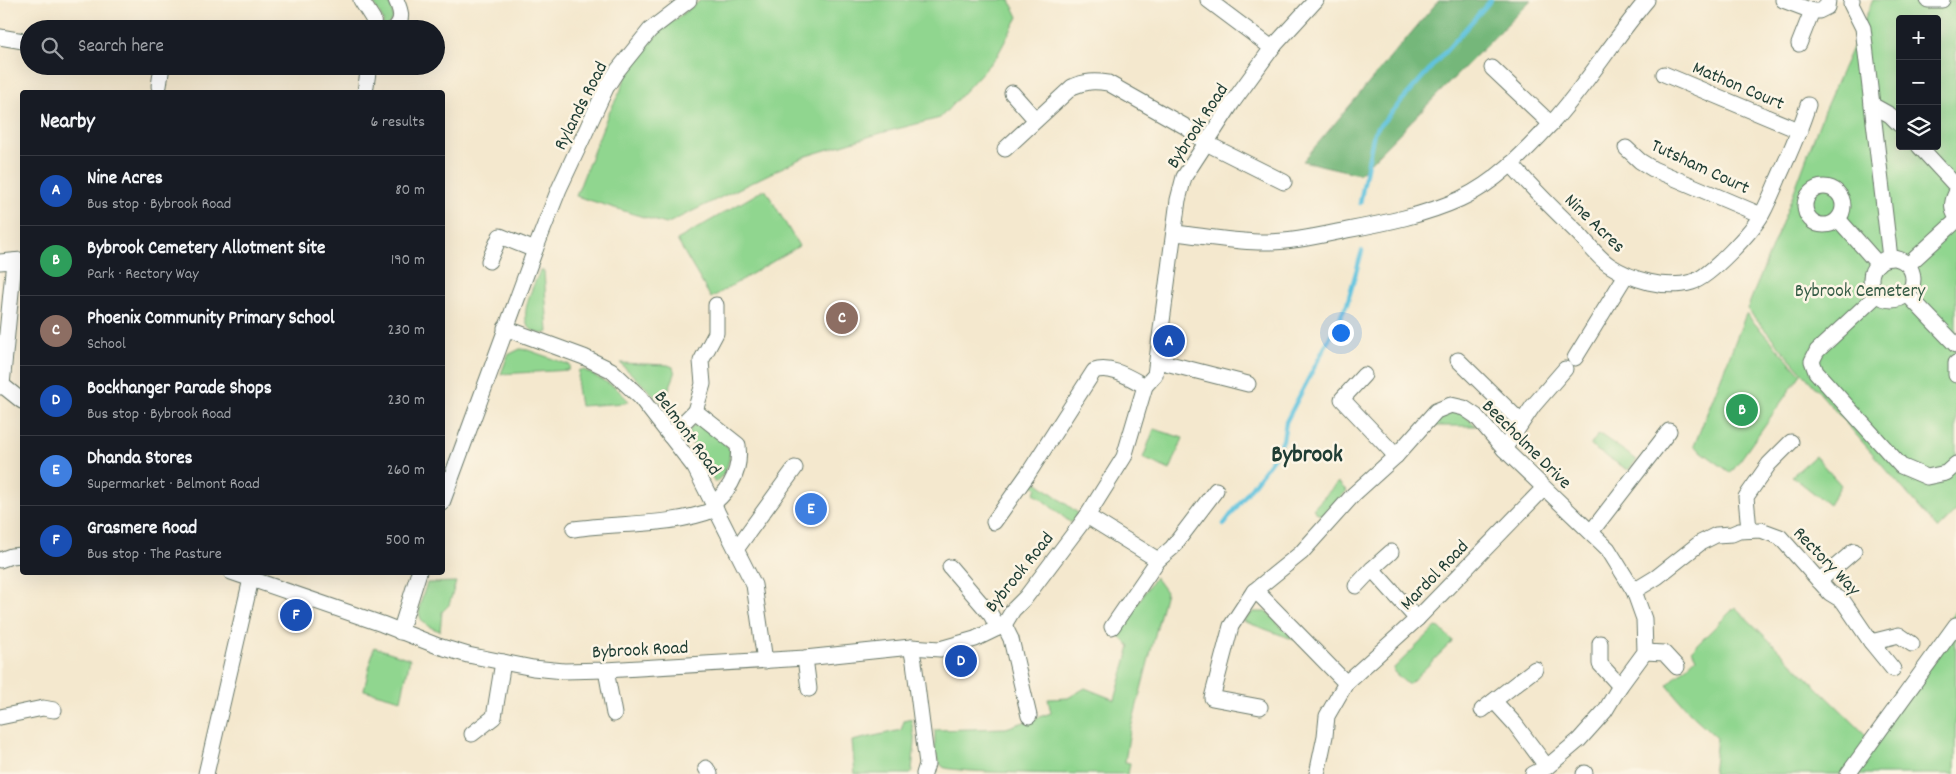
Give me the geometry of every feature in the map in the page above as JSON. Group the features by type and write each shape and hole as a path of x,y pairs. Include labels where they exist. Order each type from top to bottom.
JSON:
{"street":[{"path":"363,0 372,20"},
{"name":"Rylands Road","path":"446,479 489,377 534,250 559,190 606,88 616,71 650,30 689,0"},
{"path":"1208,0 1272,48"},
{"name":"Bybrook Road","path":"238,575 460,653 532,668 564,671 765,661 911,647 940,649 975,638 1001,626 1087,516 1124,457 1146,386 1155,376 1178,200 1184,177 1206,142 1272,48 1316,0"},
{"path":"1175,233 1258,242 1296,240 1371,226 1440,207 1462,198 1492,180 1551,124 1602,61 1623,28 1647,0"},
{"path":"1783,0 1812,11 1819,11 1828,4"},
{"path":"1928,0 1942,0"},
{"path":"399,2 400,20"},
{"path":"1838,219 1884,261 1903,260 1908,265 1913,276 1913,283 1907,294 1896,300 1883,298 1874,289 1871,276 1884,261 1872,105 1863,28 1852,2"},
{"path":"1799,44 1812,11"},
{"path":"0,37 20,40"},
{"path":"1492,68 1551,124"},
{"name":"Mathon Court","path":"1664,74 1800,131"},
{"path":"159,86 161,75"},
{"path":"365,90 368,75"},
{"path":"1006,149 1072,87 1082,82 1100,81 1108,83 1160,112 1186,127 1206,142 1284,182"},
{"path":"1012,93 1036,120"},
{"name":"Nine Acres","path":"1511,164 1593,252 1609,264 1626,275 1653,283 1672,285 1692,282 1707,275 1719,264 1762,215 1800,131 1808,105"},
{"path":"1872,105 1890,115 1896,121"},
{"name":"Tutsham Court","path":"1626,148 1640,161 1653,169 1762,215"},
{"path":"1923,150 1956,186"},
{"path":"1956,193 1952,207 1956,216"},
{"path":"1908,265 1956,221"},
{"path":"489,261 500,236 534,250"},
{"path":"12,261 1,386 20,400"},
{"path":"1504,449 1521,422 1570,364 1626,275"},
{"path":"1878,294 1817,352 1812,361 1816,372 1901,466 1927,477 1946,473 1956,464"},
{"path":"1907,294 1956,345"},
{"path":"670,436 696,412 703,384 701,361 716,333 716,305"},
{"name":"Belmont Road","path":"505,328 584,357 611,370 640,397 695,468 754,584 765,661"},
{"path":"1458,360 1521,422"},
{"path":"1158,361 1248,384"},
{"path":"1956,363 1956,374"},
{"path":"994,522 1028,474 1094,371 1112,370 1146,386"},
{"path":"1364,375 1342,399 1396,456"},
{"name":"Beecholme Drive","path":"1260,707 1212,698 1230,626 1254,592 1301,552 1354,494 1396,456 1436,411 1451,405 1464,408 1476,416 1504,449 1608,549 1634,591 1644,619 1645,652"},
{"path":"574,529 594,519 651,524 686,519 715,506 734,481 739,456 738,445 696,412"},
{"path":"1591,532 1669,431"},
{"path":"1748,530 1746,497 1769,464 1791,442"},
{"path":"736,548 795,468"},
{"name":"Mardol Road","path":"1317,774 1327,716 1346,683 1418,619 1544,488"},
{"path":"1112,627 1158,560 1172,548 1216,490"},
{"path":"1087,516 1158,560"},
{"name":"Rectory Way","path":"1634,591 1658,576 1700,543 1716,535 1732,534 1739,530 1760,530 1780,537 1830,593 1842,601 1871,642 1894,669"},
{"path":"1819,581 1854,551"},
{"path":"1356,586 1391,552"},
{"path":"0,560 20,555"},
{"path":"950,567 1011,639 1029,716"},
{"path":"1372,569 1418,619"},
{"path":"400,632 418,575"},
{"path":"206,774 251,580"},
{"path":"1254,592 1262,597 1346,683"},
{"path":"1848,774 1956,625"},
{"path":"1871,642 1899,635 1912,644"},
{"path":"1600,643 1600,664 1620,686"},
{"path":"911,647 928,764 924,774"},
{"path":"1533,774 1546,767 1588,732 1605,711 1620,686 1645,652 1664,653 1677,667"},
{"path":"805,658 809,689"},
{"path":"472,734 494,717 503,662"},
{"path":"1482,710 1535,668"},
{"path":"606,670 614,714"},
{"path":"1494,701 1515,724 1546,767"},
{"path":"0,717 43,708 54,710"}],"green space":[{"path":"380,0 389,3 393,14 392,20 383,20 373,2"},
{"path":"701,0 1010,0 1018,17 997,56 940,118 881,133 806,156 666,224 576,196 608,114 620,92 629,67 660,31"},
{"path":"1439,0 1531,0 1359,174 1303,161"},
{"name":"Bybrook Cemetery","path":"1873,0 1956,0 1956,511 1938,529 1747,309 1786,213 1824,111"},
{"path":"765,189 799,246 711,298 677,240"},
{"path":"540,271 544,271 548,332 544,334 534,331 528,325 526,317 526,308 532,288"},
{"path":"1746,314 1801,374 1731,473 1694,446"},
{"path":"520,349 570,365 569,370 501,374 508,355"},
{"path":"620,363 668,365 673,367 675,374 663,404"},
{"path":"579,370 584,370 615,387 629,401 625,403 580,406 577,387"},
{"path":"1451,412 1463,414 1476,426 1431,426 1444,414"},
{"path":"700,425 718,437 730,449 727,468 715,482 692,443 689,432 692,426"},
{"path":"1154,429 1183,438 1170,470 1143,458"},
{"path":"1601,435 1637,460 1628,470 1590,446 1597,436"},
{"path":"1815,456 1841,485 1829,505 1792,476"},
{"path":"1030,477 1078,513 1071,523 1034,493 1037,488 1028,481"},
{"path":"1338,482 1347,491 1322,515 1318,514 1313,509"},
{"path":"1155,577 1166,592 1129,736 1125,762 1130,763 1128,774 973,771 943,767 935,750 935,730 1006,728 1051,713 1048,699 1068,698 1085,688 1115,700 1130,646 1117,634"},
{"path":"456,582 449,605 442,612 440,631 424,623 419,613 421,599 427,583"},
{"path":"1735,607 1867,736 1956,610 1955,774 1713,774 1717,738 1690,713 1667,685 1696,658 1692,650"},
{"path":"1253,612 1267,612 1295,640 1243,621"},
{"path":"1436,627 1440,628 1452,640 1451,643 1407,684 1394,672 1394,668"},
{"path":"374,647 410,659 401,700 364,690"},
{"path":"911,719 915,742 910,774 855,774 852,741 901,730 904,721"}],"waterway":[{"path":"1360,203 1374,132 1491,0"},
{"path":"1224,524 1277,453 1283,440 1286,422 1347,304 1362,251"}],"place":[{"name":"Phoenix Community Primary School","path":"842,318"},
{"name":"Nine Acres","path":"1169,341"},
{"name":"Bybrook Cemetery Allotment Site","path":"1742,410"},
{"name":"Dhanda Stores","path":"811,509"},
{"name":"Grasmere Road","path":"296,615"},
{"name":"Bockhanger Parade Shops","path":"961,661"}],"district":[{"name":"Bybrook","path":"1307,453"}]}
